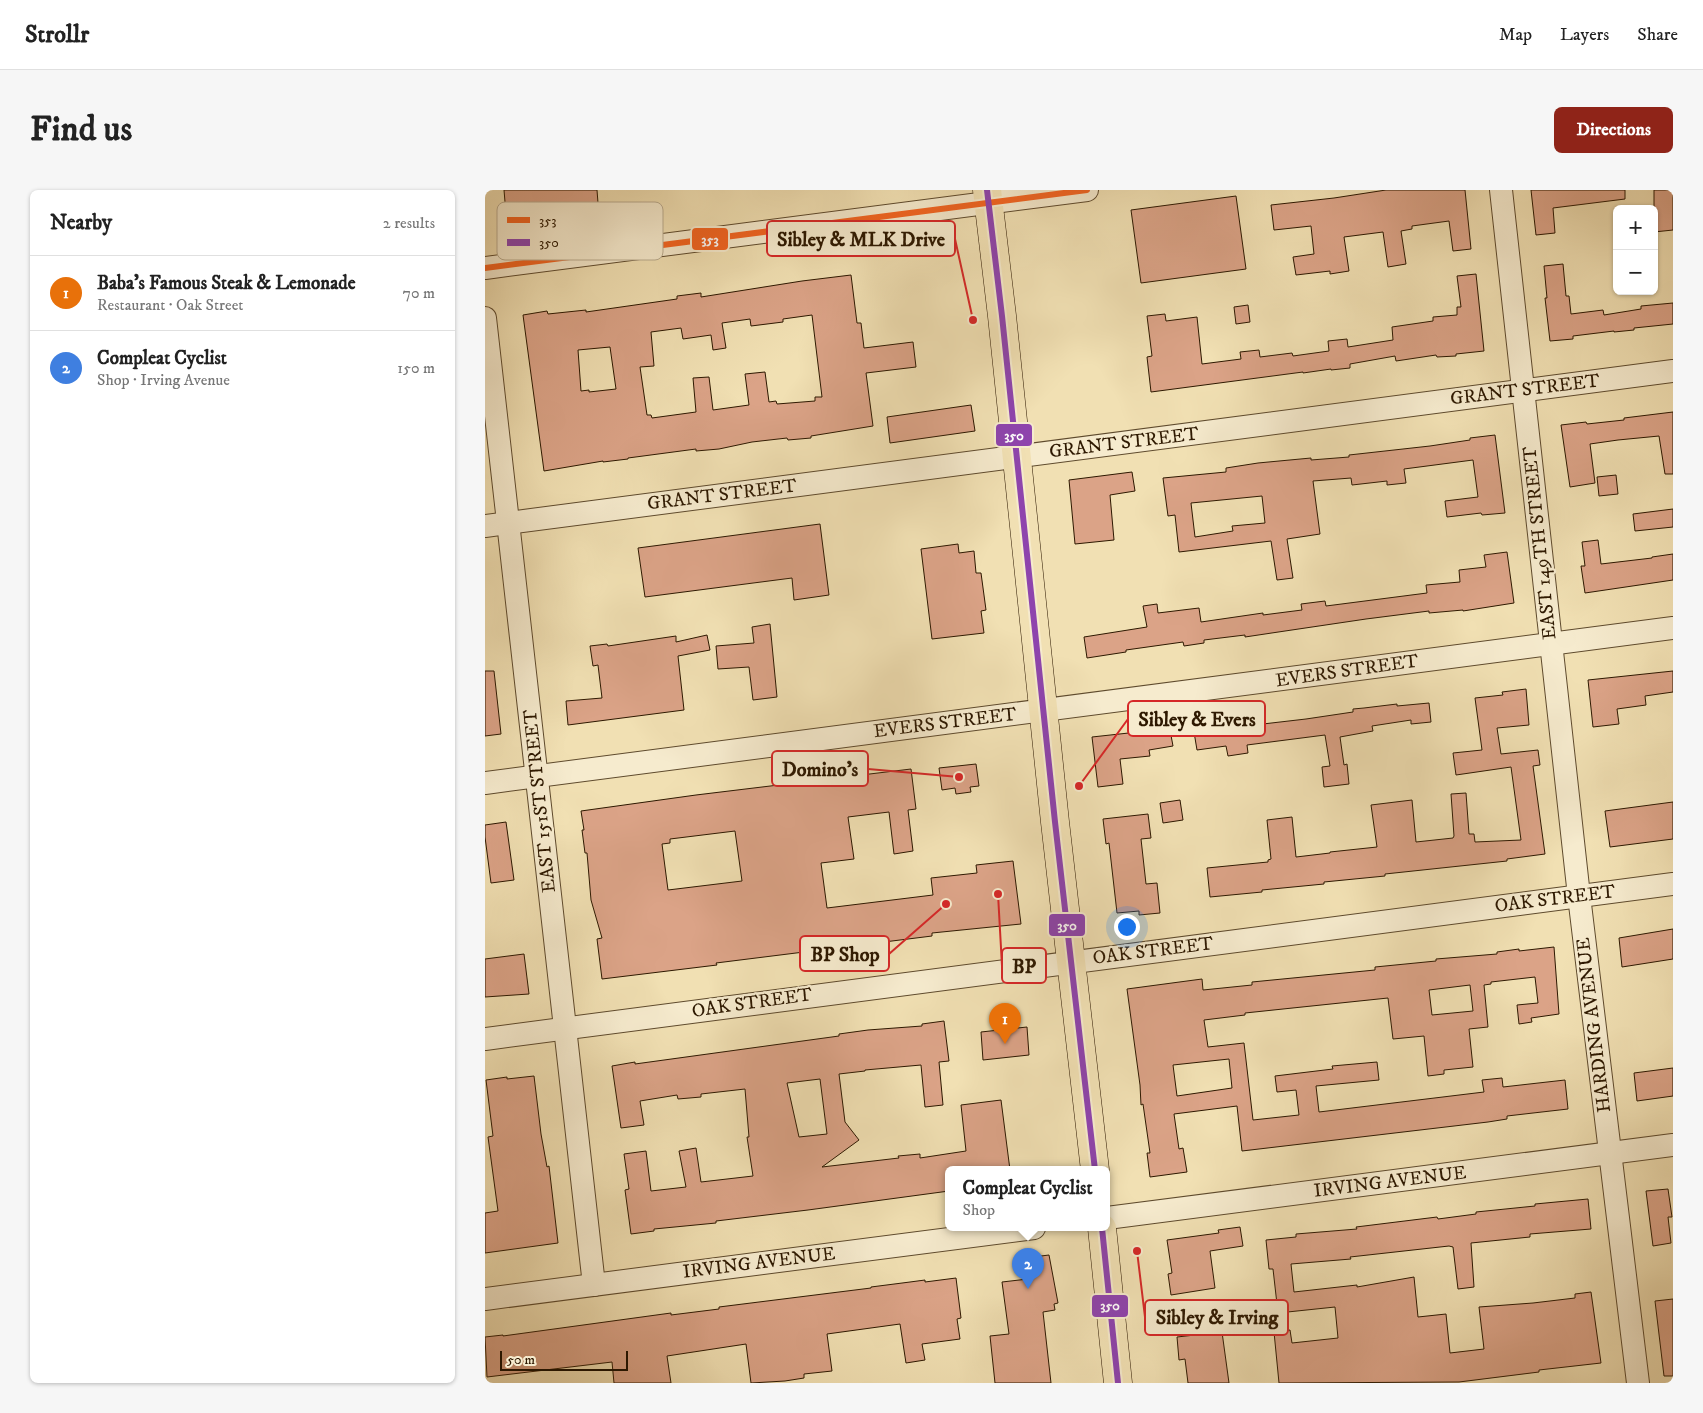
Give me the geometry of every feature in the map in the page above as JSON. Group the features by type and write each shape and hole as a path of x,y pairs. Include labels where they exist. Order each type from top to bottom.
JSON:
{"main road":[{"path":"988,196 1070,960 1095,1166"},
{"path":"1102,1231 1119,1383"}],"street":[{"path":"663,243 988,196 1087,190"},
{"name":"EAST 149TH STREET","path":"1501,190 1579,896"},
{"path":"485,268 541,260"},
{"name":"EAST 151ST STREET","path":"485,318 594,1285"},
{"name":"GRANT STREET","path":"485,526 1673,371"},
{"name":"EVERS STREET","path":"485,783 1673,628"},
{"name":"OAK STREET","path":"485,1039 1070,960 1204,945 1673,884"},
{"name":"HARDING AVENUE","path":"1579,896 1610,1154"},
{"name":"IRVING AVENUE","path":"1110,1218 1673,1145"},
{"path":"1610,1154 1638,1383"},
{"name":"IRVING AVENUE","path":"485,1299 1011,1231"}],"building":[{"path":"504,190 597,190 598,202 505,202"},
{"path":"1386,190 1465,190 1471,249 1453,251 1449,221 1412,226 1412,229 1401,231 1406,264 1388,267 1383,232 1344,237 1349,271 1330,274 1330,271 1296,275 1293,257 1314,254 1311,226 1274,230 1271,205"},
{"path":"1531,190 1625,190 1625,199 1553,208 1555,233 1536,235"},
{"path":"1654,190 1673,190 1673,230 1658,232 1658,205 1654,205"},
{"path":"1236,196 1246,269 1141,283 1131,210"},
{"path":"1563,264 1566,296 1569,296 1571,314 1603,310 1604,315 1641,309 1641,306 1673,303 1673,324 1573,336 1573,339 1550,341 1545,298 1547,298 1544,266"},
{"path":"1476,274 1484,351 1456,354 1456,356 1437,357 1436,355 1396,361 1395,356 1350,364 1350,368 1303,372 1151,392 1147,357 1152,356 1147,316 1165,314 1166,321 1197,317 1202,364 1241,359 1240,352 1259,350 1260,357 1292,353 1293,356 1329,351 1328,341 1347,339 1348,347 1393,340 1392,327 1433,321 1433,317 1457,315 1457,307 1461,307 1457,276"},
{"path":"851,275 857,323 861,323 864,348 913,342 916,367 866,373 873,426 811,436 811,438 788,440 787,438 752,442 719,449 696,451 696,449 544,471 523,315 547,311 548,314 586,310 586,312 677,299 677,296 701,293 701,297","holes":["812,315 822,397 815,397 815,401 777,404 776,401 769,402 765,372 745,374 749,405 713,410 709,377 693,378 696,412 652,418 651,415 647,415 640,367 654,366 651,332 681,328 683,339 711,335 713,350 726,348 722,323 750,319 751,326 783,322 783,319","610,347 616,389 581,391 578,350"]},
{"path":"1248,305 1250,322 1236,324 1234,307"},
{"path":"971,405 975,431 890,443 887,417"},
{"path":"1673,412 1673,474 1665,474 1659,436 1618,440 1590,444 1595,483 1570,487 1561,425 1624,420 1624,418"},
{"path":"1495,435 1505,513 1482,515 1481,513 1447,517 1445,501 1478,497 1473,460 1404,469 1406,483 1387,485 1387,481 1352,485 1351,478 1313,481 1320,534 1287,539 1293,578 1277,580 1271,541 1179,552 1175,515 1168,516 1163,478 1226,472 1226,468 1258,463 1311,458 1311,460 1349,457 1349,455 1470,440 1470,438","holes":["1262,496 1265,523 1232,526 1233,531 1195,537 1191,503"]},
{"path":"1132,472 1135,491 1110,495 1114,540 1075,544 1069,480"},
{"path":"1616,475 1618,494 1599,496 1597,477"},
{"path":"1673,509 1673,527 1635,531 1633,514"},
{"path":"820,524 829,595 794,600 792,578 645,597 638,548"},
{"path":"1598,540 1601,564 1673,554 1673,580 1585,593 1581,566 1585,566 1582,542"},
{"path":"958,544 959,553 974,551 976,573 981,573 986,610 981,611 984,633 932,639 921,549"},
{"path":"1507,552 1514,603 1463,611 1429,613 1429,611 1245,637 1245,635 1204,640 1204,643 1184,646 1183,642 1087,658 1084,637 1147,627 1143,606 1157,604 1158,613 1199,608 1201,622 1263,613 1263,615 1302,610 1301,604 1325,601 1326,606 1427,593 1426,585 1460,582 1459,570 1486,567 1484,555"},
{"path":"770,624 777,697 753,700 749,667 718,669 716,646 754,643 752,627"},
{"path":"707,635 710,650 678,656 684,710 568,725 566,701 602,698 598,665 593,666 590,646 607,644 608,646 676,636 676,642"},
{"path":"485,671 494,671 501,734 485,736"},
{"path":"1673,671 1673,692 1645,696 1646,705 1617,709 1619,724 1593,727 1588,680"},
{"path":"1526,689 1529,725 1497,728 1501,754 1538,750 1540,765 1533,766 1545,854 1507,859 1507,861 1385,874 1385,876 1210,897 1207,868 1268,862 1271,859 1267,820 1292,817 1296,857 1377,847 1371,805 1412,800 1416,842 1453,838 1451,794 1466,793 1469,834 1474,834 1475,842 1521,840 1511,767 1456,775 1453,753 1482,750 1475,698 1503,695 1502,692"},
{"path":"1429,703 1431,722 1411,724 1411,720 1372,726 1373,731 1340,737 1344,765 1347,764 1349,784 1324,787 1322,767 1330,766 1325,735 1247,745 1248,753 1228,756 1226,746 1197,750 1194,732 1306,719 1353,712 1353,709 1397,704 1397,706"},
{"path":"1170,730 1173,746 1149,750 1150,756 1120,759 1123,784 1098,787 1092,737 1147,731 1147,734"},
{"path":"976,764 979,786 970,787 971,792 956,794 955,788 942,790 939,768"},
{"path":"911,769 916,809 908,810 913,851 894,854 889,812 848,817 854,859 821,863 827,908 933,895 931,878 977,873 976,865 1013,861 1021,924 932,933 932,936 602,979 597,939 602,938 591,900 581,811","holes":["735,831 742,881 668,890 662,844 670,843 670,839"]},
{"path":"1180,800 1183,820 1163,823 1160,803"},
{"path":"1673,802 1673,839 1610,847 1605,811"},
{"path":"1148,814 1151,838 1141,839 1146,884 1157,883 1160,913 1139,915 1139,911 1117,913 1109,843 1106,844 1103,819"},
{"path":"506,822 514,880 491,883 485,825"},
{"path":"1673,929 1673,959 1622,967 1619,938"},
{"path":"1554,947 1559,1014 1531,1018 1532,1022 1519,1024 1517,1005 1538,1003 1535,977 1491,982 1491,984 1484,985 1488,1027 1469,1029 1473,1067 1444,1070 1444,1074 1428,1076 1424,1036 1393,1039 1388,998 1245,1013 1245,1015 1204,1020 1208,1047 1244,1043 1253,1120 1299,1115 1296,1090 1277,1092 1275,1076 1333,1069 1332,1066 1377,1062 1379,1080 1316,1086 1319,1112 1484,1092 1482,1080 1502,1078 1503,1087 1565,1080 1568,1109 1507,1116 1507,1119 1488,1122 1242,1151 1237,1106 1174,1114 1179,1149 1183,1148 1187,1172 1150,1177 1147,1153 1150,1153 1143,1104 1141,1105 1127,989 1202,979 1203,990 1252,985 1252,982 1375,970 1375,967 1436,961 1436,959 1497,954 1497,952 1519,949 1519,951","holes":["1470,985 1473,1011 1432,1015 1429,990","1229,1059 1232,1088 1177,1096 1173,1065"]},
{"path":"524,954 529,994 485,997 485,959"},
{"path":"944,1021 949,1061 939,1062 943,1105 925,1107 921,1065 839,1074 845,1122 859,1140 822,1167 899,1158 898,1156 920,1154 920,1158 966,1151 961,1105 1001,1100 1009,1166 945,1166 945,1192 716,1221 716,1223 654,1229 654,1231 631,1234 625,1190 629,1189 624,1154 646,1151 651,1191 686,1187 679,1151 696,1148 701,1182 753,1176 747,1137 749,1137 745,1089 701,1094 701,1097 678,1099 677,1095 640,1101 644,1125 621,1128 612,1066 839,1036 839,1034 868,1030 922,1026 922,1024","holes":["820,1079 827,1134 799,1137 787,1083"]},
{"path":"1027,1027 1029,1055 983,1060 981,1032"},
{"path":"1673,1068 1673,1096 1637,1101 1634,1073"},
{"path":"534,1076 541,1134 547,1167 549,1166 558,1243 485,1253 485,1213 498,1211 488,1137 493,1136 486,1080"},
{"path":"1668,1189 1672,1217 1668,1217 1671,1243 1653,1246 1646,1191"},
{"path":"1588,1199 1591,1229 1530,1234 1530,1237 1471,1243 1474,1287 1458,1289 1453,1247 1449,1246 1350,1257 1351,1259 1291,1264 1294,1292 1357,1285 1357,1287 1414,1277 1418,1317 1446,1314 1450,1353 1484,1349 1479,1307 1575,1298 1575,1294 1591,1292 1601,1363 1459,1382 1279,1383 1274,1332 1290,1330 1292,1343 1338,1338 1335,1307 1278,1313 1273,1269 1269,1269 1266,1240 1296,1237 1296,1234 1357,1229 1356,1227 1437,1217 1438,1219 1476,1214 1476,1212 1535,1206 1535,1204"},
{"path":"1240,1227 1243,1246 1210,1251 1215,1288 1171,1295 1168,1274 1172,1273 1167,1240 1219,1233 1218,1230"},
{"path":"1049,1255 1058,1303 1054,1304 1055,1310 1043,1312 1051,1383 995,1383 990,1336 1009,1334 1002,1282 1028,1279 1025,1258"},
{"path":"956,1278 961,1318 957,1319 960,1339 922,1344 925,1360 906,1363 900,1324 827,1334 832,1371 804,1374 804,1378 785,1381 751,1383 746,1344 667,1356 671,1383 614,1383 612,1362 487,1377 485,1337 671,1313 671,1315 719,1309 719,1307 925,1280 925,1282"},
{"path":"1673,1299 1673,1376 1664,1376 1655,1301"},
{"path":"1222,1332 1229,1383 1188,1383 1185,1359 1179,1360 1177,1337"}],"transit line":[{"name":"350","path":"987,190 1055,822 1095,1166"},
{"name":"353","path":"663,245 1087,190"},
{"name":"353","path":"485,268 547,260"},
{"name":"350","path":"1102,1231 1118,1383"}],"place":[{"name":"Sibley & MLK Drive","path":"973,320"},
{"name":"Domino's","path":"959,777"},
{"name":"Sibley & Evers","path":"1079,786"},
{"name":"BP","path":"998,894"},
{"name":"BP Shop","path":"946,904"},
{"name":"Baba's Famous Steak & Lemonade","path":"1005,1044"},
{"name":"Sibley & Irving","path":"1137,1251"},
{"name":"Compleat Cyclist","path":"1028,1289"}]}
